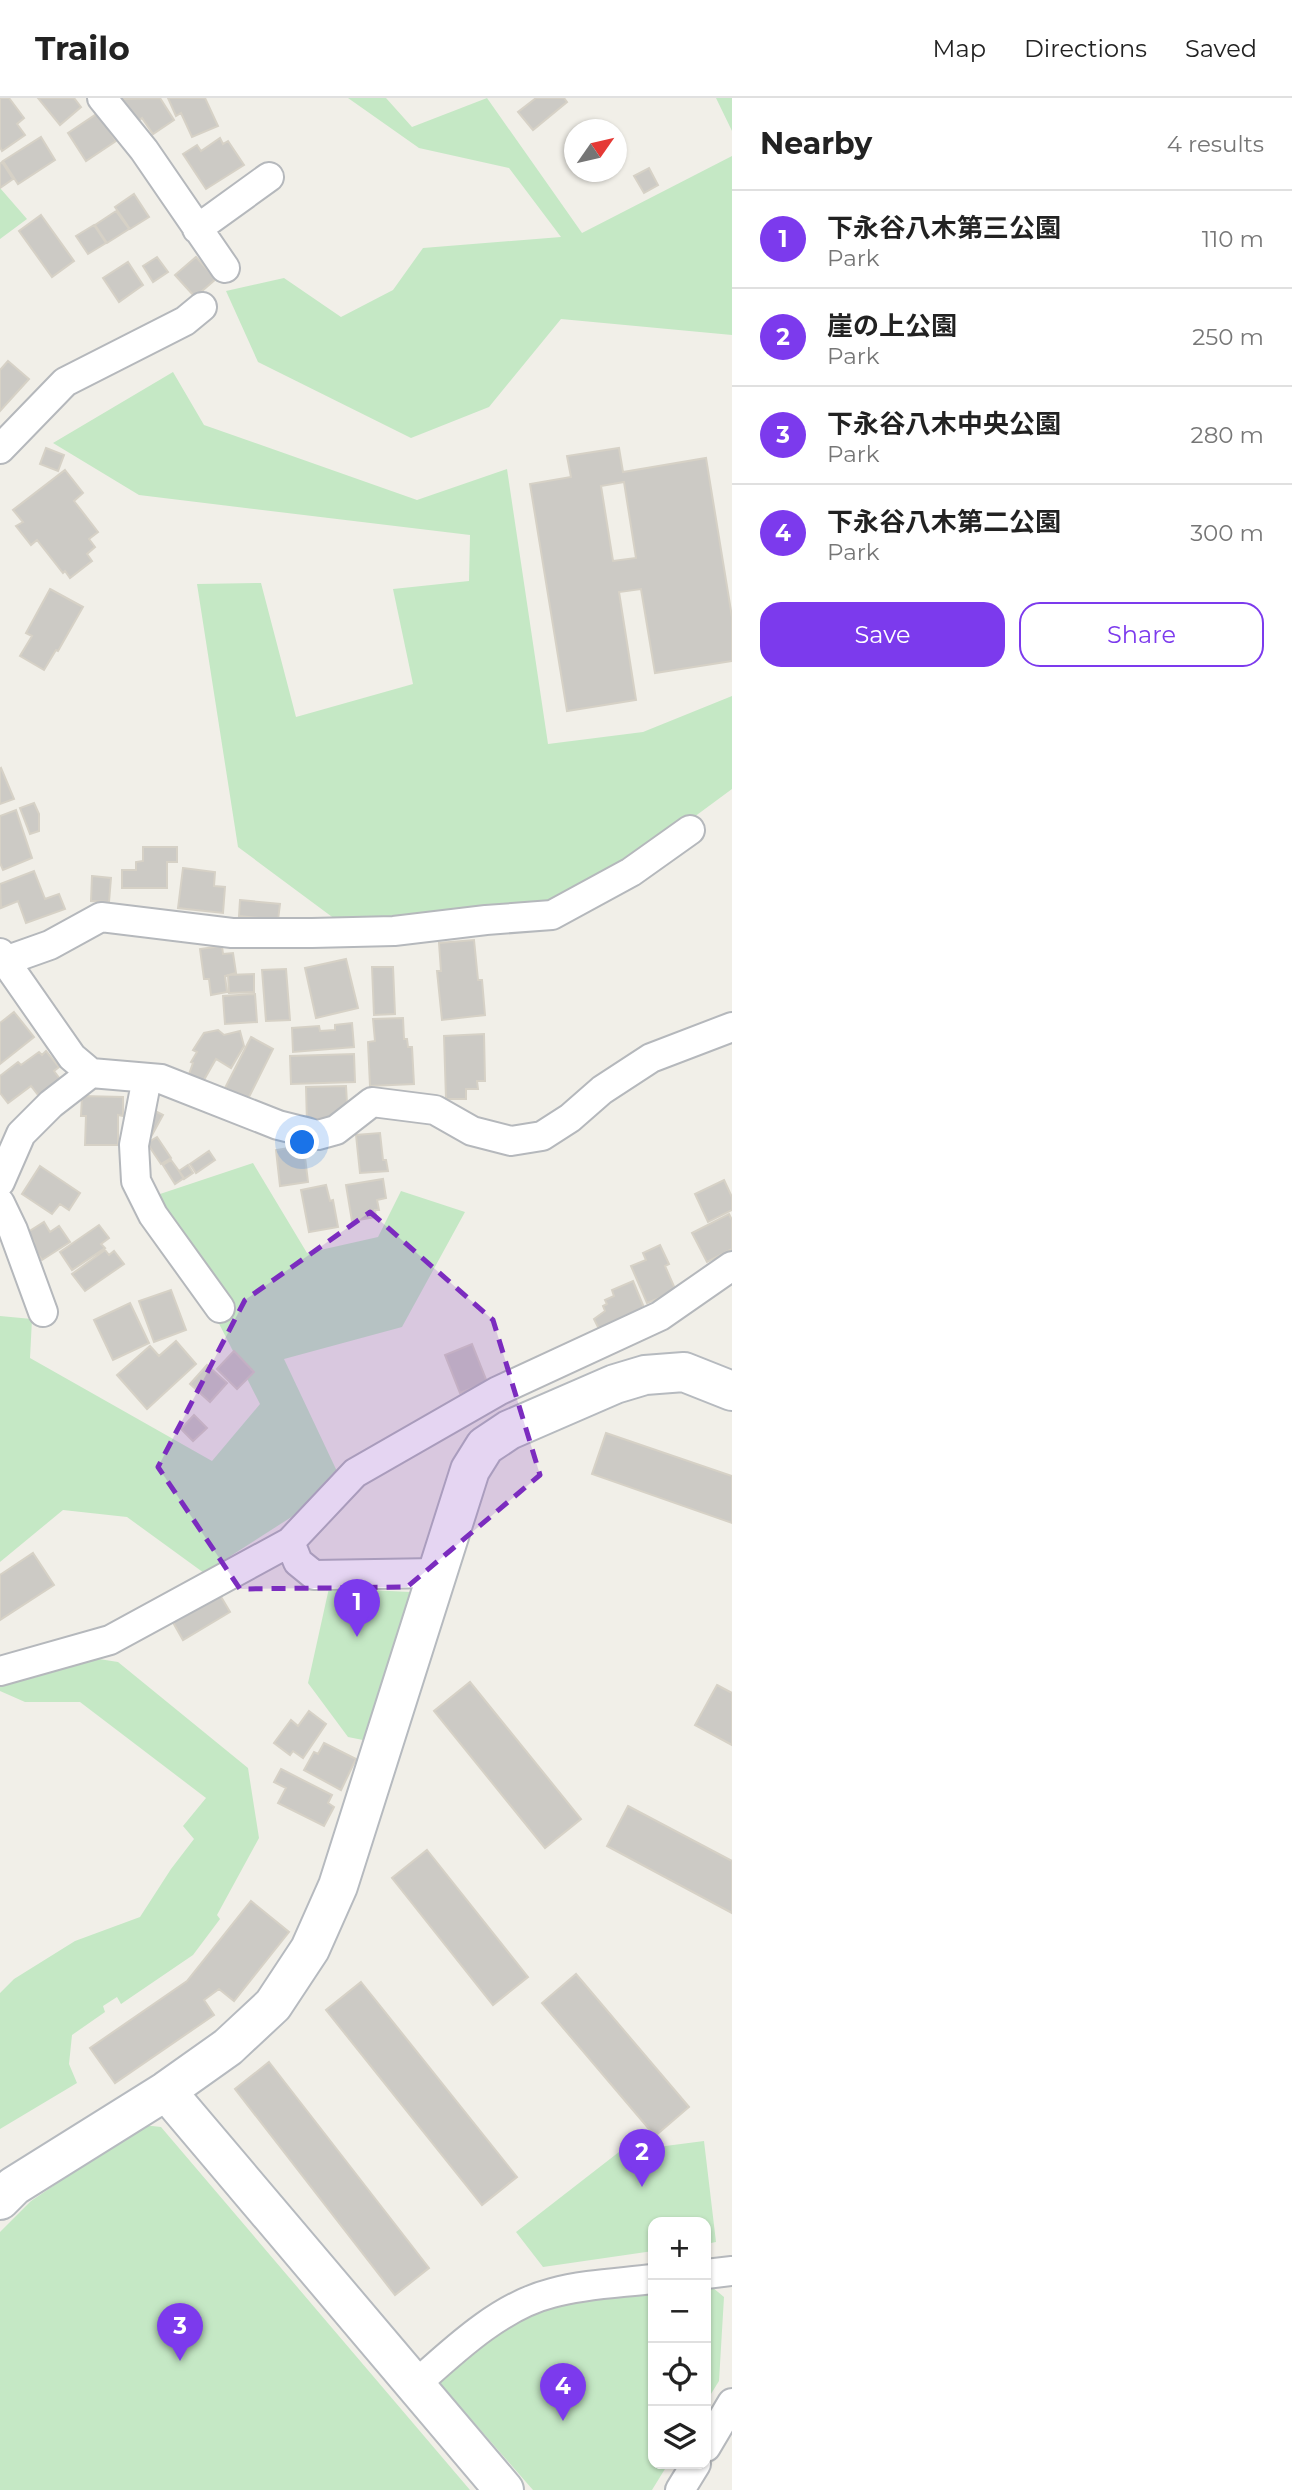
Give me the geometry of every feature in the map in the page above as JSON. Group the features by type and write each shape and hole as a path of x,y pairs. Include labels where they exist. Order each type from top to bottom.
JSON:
{"street":[{"path":"102,98 144,150 225,268"},
{"path":"197,229 269,177"},
{"path":"0,449 65,382 185,321 202,307"},
{"path":"690,830 631,872 552,915 394,931 312,933 232,933 101,917 50,945 3,957 72,1057 92,1073 161,1079 278,1125 318,1135 336,1130 372,1102 435,1110 472,1130 511,1141 542,1136 570,1118 602,1090 651,1058 732,1027"},
{"path":"0,1182 8,1134 21,1134 51,1104 92,1073"},
{"path":"147,1078 134,1145 136,1181 153,1215 220,1308"},
{"path":"0,1203 13,1230 43,1312"},
{"path":"0,1671 110,1640 290,1542 355,1474 498,1391 660,1316 732,1266"},
{"path":"0,2200 14,2186 166,2091 229,2047 273,2005 310,1949 338,1886 470,1470 485,1446 509,1430 615,1384 645,1375 684,1372 732,1391"},
{"path":"290,1542 298,1562 314,1575 436,1573"},
{"path":"166,2091 504,2490"},
{"path":"711,2273 732,2271"},
{"path":"415,2385 469,2337 521,2305 551,2293 648,2280"},
{"path":"711,2439 732,2403"},
{"path":"680,2490 693,2469"}],"highlighted area":[{"path":"370,1212 493,1320 540,1475 407,1587 240,1589 158,1467 245,1300"}],"green space":[{"path":"348,98 386,98 412,127 487,98 582,233 732,156 732,335 561,319 489,407 411,438 258,362 226,291 284,278 341,317 393,290 423,248 561,237 509,168 419,148"},
{"path":"716,98 732,98 732,131"},
{"path":"0,188 27,219 0,239"},
{"path":"173,372 204,425 417,500 507,469 548,744 643,732 732,696 732,789 629,865 548,906 343,925 238,847 197,584 261,583 296,717 413,684 393,589 469,581 470,535 139,495 53,443"},
{"path":"253,1163 307,1253 378,1237 401,1191 465,1212 402,1327 284,1359 343,1484 204,1573 127,1517 63,1510 0,1562 0,1316 32,1319 30,1358 212,1461 260,1404 154,1196"},
{"path":"329,1588 410,1592 368,1741 348,1737 308,1683"},
{"path":"55,1652 118,1662 248,1768 259,1838 217,1915 220,1919 193,1955 121,2004 117,1997 103,2006 105,2012 72,2035 69,2064 77,2083 0,2129 0,1993 14,1979 75,1941 140,1917 194,1839 183,1826 206,1798 80,1702 25,1702 0,1691 0,1657"},
{"path":"143,2125 161,2127 470,2490 0,2490 0,2232 31,2201"},
{"path":"704,2141 716,2242 711,2243 711,2217 648,2217 648,2252 543,2267 516,2232 619,2152"},
{"path":"711,2286 724,2297 719,2381 711,2394"},
{"path":"648,2288 648,2469 665,2469 652,2490 533,2490 436,2379 500,2327 553,2298"}],"building":[{"path":"0,98 9,98 24,118 17,124 25,135 2,151 0,147"},
{"path":"38,98 74,98 81,107 60,125"},
{"path":"160,98 174,120 153,134 142,118 137,122 122,99"},
{"path":"168,98 205,98 218,126 192,137 181,113 176,116"},
{"path":"536,98 564,98 567,102 533,130 518,112"},
{"path":"98,113 116,141 86,161 68,133"},
{"path":"41,137 55,160 18,184 3,161"},
{"path":"220,138 223,144 228,141 244,165 206,189 183,154 197,145 201,151"},
{"path":"2,162 13,179 0,188 0,164"},
{"path":"649,168 658,185 644,193 634,176"},
{"path":"134,194 149,217 130,229 115,207"},
{"path":"116,211 129,229 107,243 95,225"},
{"path":"41,215 74,261 52,277 19,231"},
{"path":"94,225 106,243 88,254 76,236"},
{"path":"157,257 168,272 153,282 143,266"},
{"path":"196,257 216,279 195,297 175,275"},
{"path":"128,262 143,285 119,302 103,278"},
{"path":"8,361 29,379 0,411 0,370"},
{"path":"46,448 64,455 58,471 40,464"},
{"path":"619,448 623,472 706,458 732,617 732,661 655,673 641,589 619,592 636,700 567,711 530,484 571,477 567,456","holes":["624,482 636,558 613,561 601,486"]},
{"path":"65,470 83,493 74,501 98,532 89,539 95,547 87,554 92,561 70,578 37,540 31,545 16,526 23,522 13,510"},
{"path":"50,589 83,607 44,670 20,656 32,636 26,633"},
{"path":"0,769 14,799 0,804"},
{"path":"34,803 39,814 39,831 30,834 20,808"},
{"path":"16,810 32,858 3,870 0,863 0,816"},
{"path":"143,847 177,847 177,862 167,862 167,888 122,888 122,870 136,870 136,862 143,861"},
{"path":"183,868 215,872 214,886 225,887 223,913 178,908"},
{"path":"34,871 45,899 59,894 65,909 26,923 18,901 1,908 0,884"},
{"path":"92,876 111,878 109,902 91,901"},
{"path":"240,900 280,904 278,920 239,916"},
{"path":"474,940 478,980 482,980 485,1015 442,1020 437,971 441,971 439,943"},
{"path":"222,946 223,954 233,953 236,973 225,976 227,992 211,995 209,979 204,979 200,949"},
{"path":"346,959 358,1008 316,1018 305,968"},
{"path":"372,967 393,967 395,1014 374,1015"},
{"path":"286,969 290,1020 266,1021 262,970"},
{"path":"254,974 254,992 229,993 228,975"},
{"path":"255,994 257,1022 225,1024 223,996"},
{"path":"14,1012 34,1037 0,1064 0,1023"},
{"path":"403,1018 404,1039 407,1039 408,1047 412,1047 414,1084 370,1086 368,1042 375,1041 373,1019"},
{"path":"352,1023 354,1047 293,1052 292,1028 319,1026 320,1031 335,1030 335,1025"},
{"path":"218,1030 224,1035 240,1031 244,1046 231,1068 216,1059 201,1085 188,1077 193,1063 191,1062 197,1052 193,1050 204,1033"},
{"path":"484,1034 485,1081 477,1081 478,1089 466,1089 466,1099 446,1099 444,1036"},
{"path":"251,1037 273,1049 248,1099 225,1088"},
{"path":"46,1051 59,1067 54,1071 63,1083 42,1100 31,1086 8,1103 0,1093 0,1076 18,1062 21,1065 39,1052 42,1055"},
{"path":"354,1054 355,1082 291,1084 290,1056"},
{"path":"346,1086 347,1103 328,1122 307,1123 306,1087"},
{"path":"82,1096 123,1097 123,1116 118,1115 118,1145 85,1145 86,1116 81,1116"},
{"path":"153,1110 163,1115 151,1137 141,1132"},
{"path":"380,1133 383,1160 386,1160 388,1171 360,1173 356,1135"},
{"path":"157,1137 171,1158 161,1164 147,1143"},
{"path":"296,1147 297,1158 305,1157 308,1182 280,1186 276,1150"},
{"path":"209,1151 215,1160 196,1173 190,1164"},
{"path":"171,1160 184,1178 175,1184 163,1165"},
{"path":"188,1165 193,1173 184,1179 179,1171"},
{"path":"40,1166 80,1193 69,1210 60,1204 52,1214 22,1194"},
{"path":"383,1179 386,1198 377,1200 379,1210 375,1210 376,1217 352,1221 346,1185"},
{"path":"724,1180 732,1197 732,1210 708,1222 695,1194"},
{"path":"326,1185 330,1201 333,1200 338,1227 309,1232 301,1190"},
{"path":"729,1214 732,1220 732,1249 707,1262 692,1233"},
{"path":"44,1222 50,1232 59,1226 70,1242 42,1260 31,1244 34,1242 28,1232"},
{"path":"99,1225 109,1238 101,1244 105,1248 72,1270 60,1252"},
{"path":"660,1245 669,1264 665,1266 676,1291 647,1303 631,1266 646,1260 643,1253"},
{"path":"105,1250 109,1255 114,1251 124,1264 85,1291 72,1274"},
{"path":"633,1281 645,1310 599,1329 594,1319 605,1311 605,1300 614,1296 612,1290"},
{"path":"171,1290 186,1330 154,1342 139,1301"},
{"path":"130,1303 149,1343 113,1360 94,1320"},
{"path":"176,1341 196,1364 147,1409 117,1375 150,1346 159,1356"},
{"path":"472,1344 487,1382 460,1393 445,1355"},
{"path":"234,1351 254,1372 237,1389 217,1369"},
{"path":"207,1365 227,1383 210,1402 190,1384"},
{"path":"194,1415 207,1428 193,1441 181,1429"},
{"path":"606,1433 732,1476 732,1523 592,1474"},
{"path":"33,1553 54,1585 0,1620 0,1575"},
{"path":"217,1590 230,1612 183,1640 170,1617"},
{"path":"470,1682 581,1819 545,1848 434,1711"},
{"path":"717,1685 732,1693 732,1745 695,1725"},
{"path":"309,1711 326,1724 303,1758 293,1751 290,1755 274,1743 291,1720 298,1726"},
{"path":"324,1743 356,1759 341,1790 304,1770 314,1752 318,1754"},
{"path":"281,1769 332,1795 328,1803 334,1807 324,1826 278,1803 286,1788 274,1782"},
{"path":"628,1806 732,1861 732,1913 607,1846"},
{"path":"427,1850 528,1977 493,2005 392,1878"},
{"path":"251,1901 289,1932 234,2001 219,1989 204,2000 214,2015 115,2083 90,2048 187,1981"},
{"path":"576,1974 689,2107 655,2136 542,2003"},
{"path":"361,1982 517,2177 482,2205 326,2010"},
{"path":"269,2062 429,2268 395,2295 235,2089"}],"place":[{"name":"下永谷八木第三公園","path":"357,1637"},
{"name":"崖の上公園","path":"642,2187"},
{"name":"下永谷八木中央公園","path":"180,2361"},
{"name":"下永谷八木第二公園","path":"563,2421"}]}
